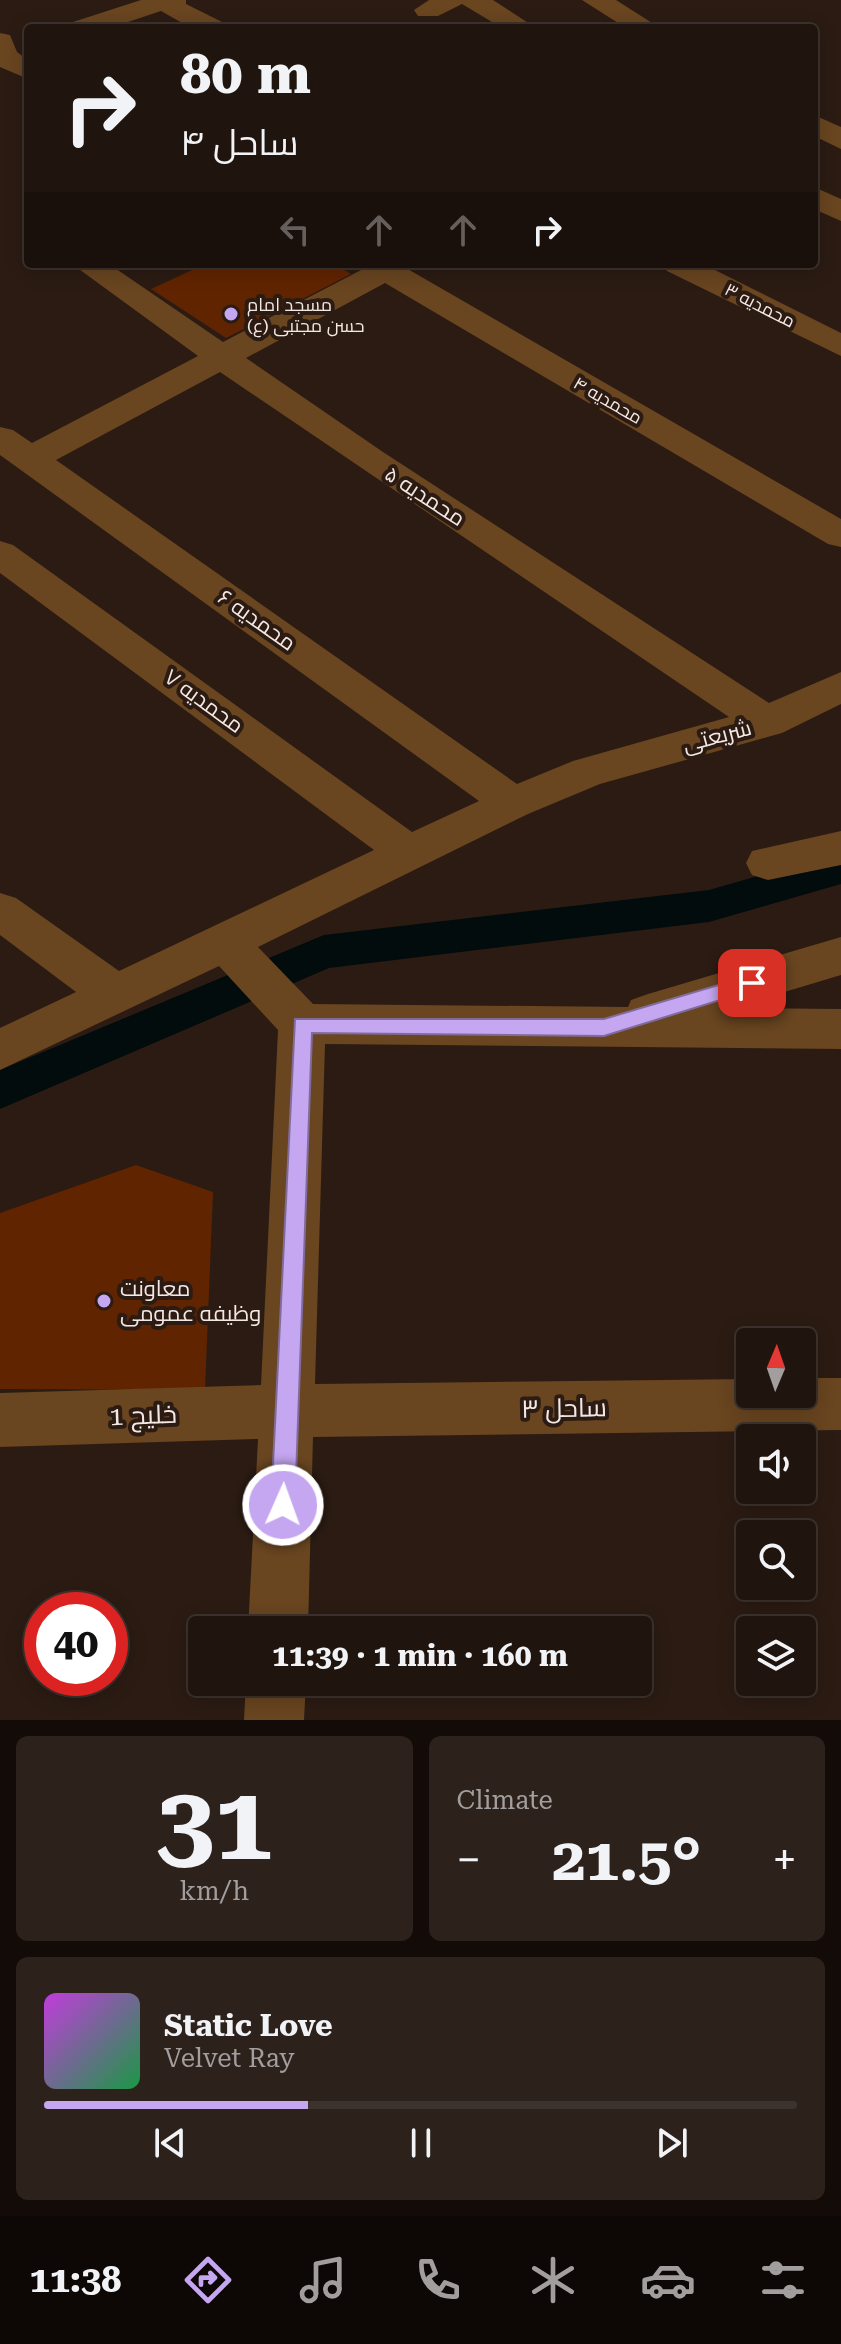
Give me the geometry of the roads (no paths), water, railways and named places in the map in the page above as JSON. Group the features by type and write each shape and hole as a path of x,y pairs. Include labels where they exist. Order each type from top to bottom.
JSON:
{"street":[{"path":"95,24 170,0 172,8 204,24"},
{"path":"596,0 639,24"},
{"path":"470,24 485,7 515,24"},
{"path":"0,41 2,54 9,62 24,68"},
{"path":"818,126 841,140"},
{"path":"818,198 841,212"},
{"name":"محمدیه ۵","path":"94,268 370,460 767,722"},
{"path":"15,448 219,355 378,268"},
{"name":"محمدیه ۴","path":"382,268 841,535"},
{"name":"محمدیه ۳","path":"686,268 841,346"},
{"name":"محمدیه ۶","path":"15,448 513,803"},
{"name":"محمدیه ۷","path":"0,554 406,851"},
{"name":"شریعتی","path":"0,1050 227,944 406,851 513,803 588,772 767,722 841,687"},
{"path":"768,863 841,848"},
{"path":"0,911 116,995"},
{"path":"227,944 301,1024 279,1616"},
{"path":"604,1027 841,956"},
{"path":"301,1024 841,1029"},
{"name":"ساحل ۳","path":"287,1411 841,1404"},
{"name":"خليج 1","path":"0,1420 287,1411"},
{"path":"274,1720 275,1696"}],"waterway":[{"path":"0,1090 324,952 709,906 841,868"}],"place":[{"name":"مسجد امام حسن مجتبی (ع)","path":"231,314"},
{"name":"معاونت وظیفه عمومی","path":"104,1301"}]}
